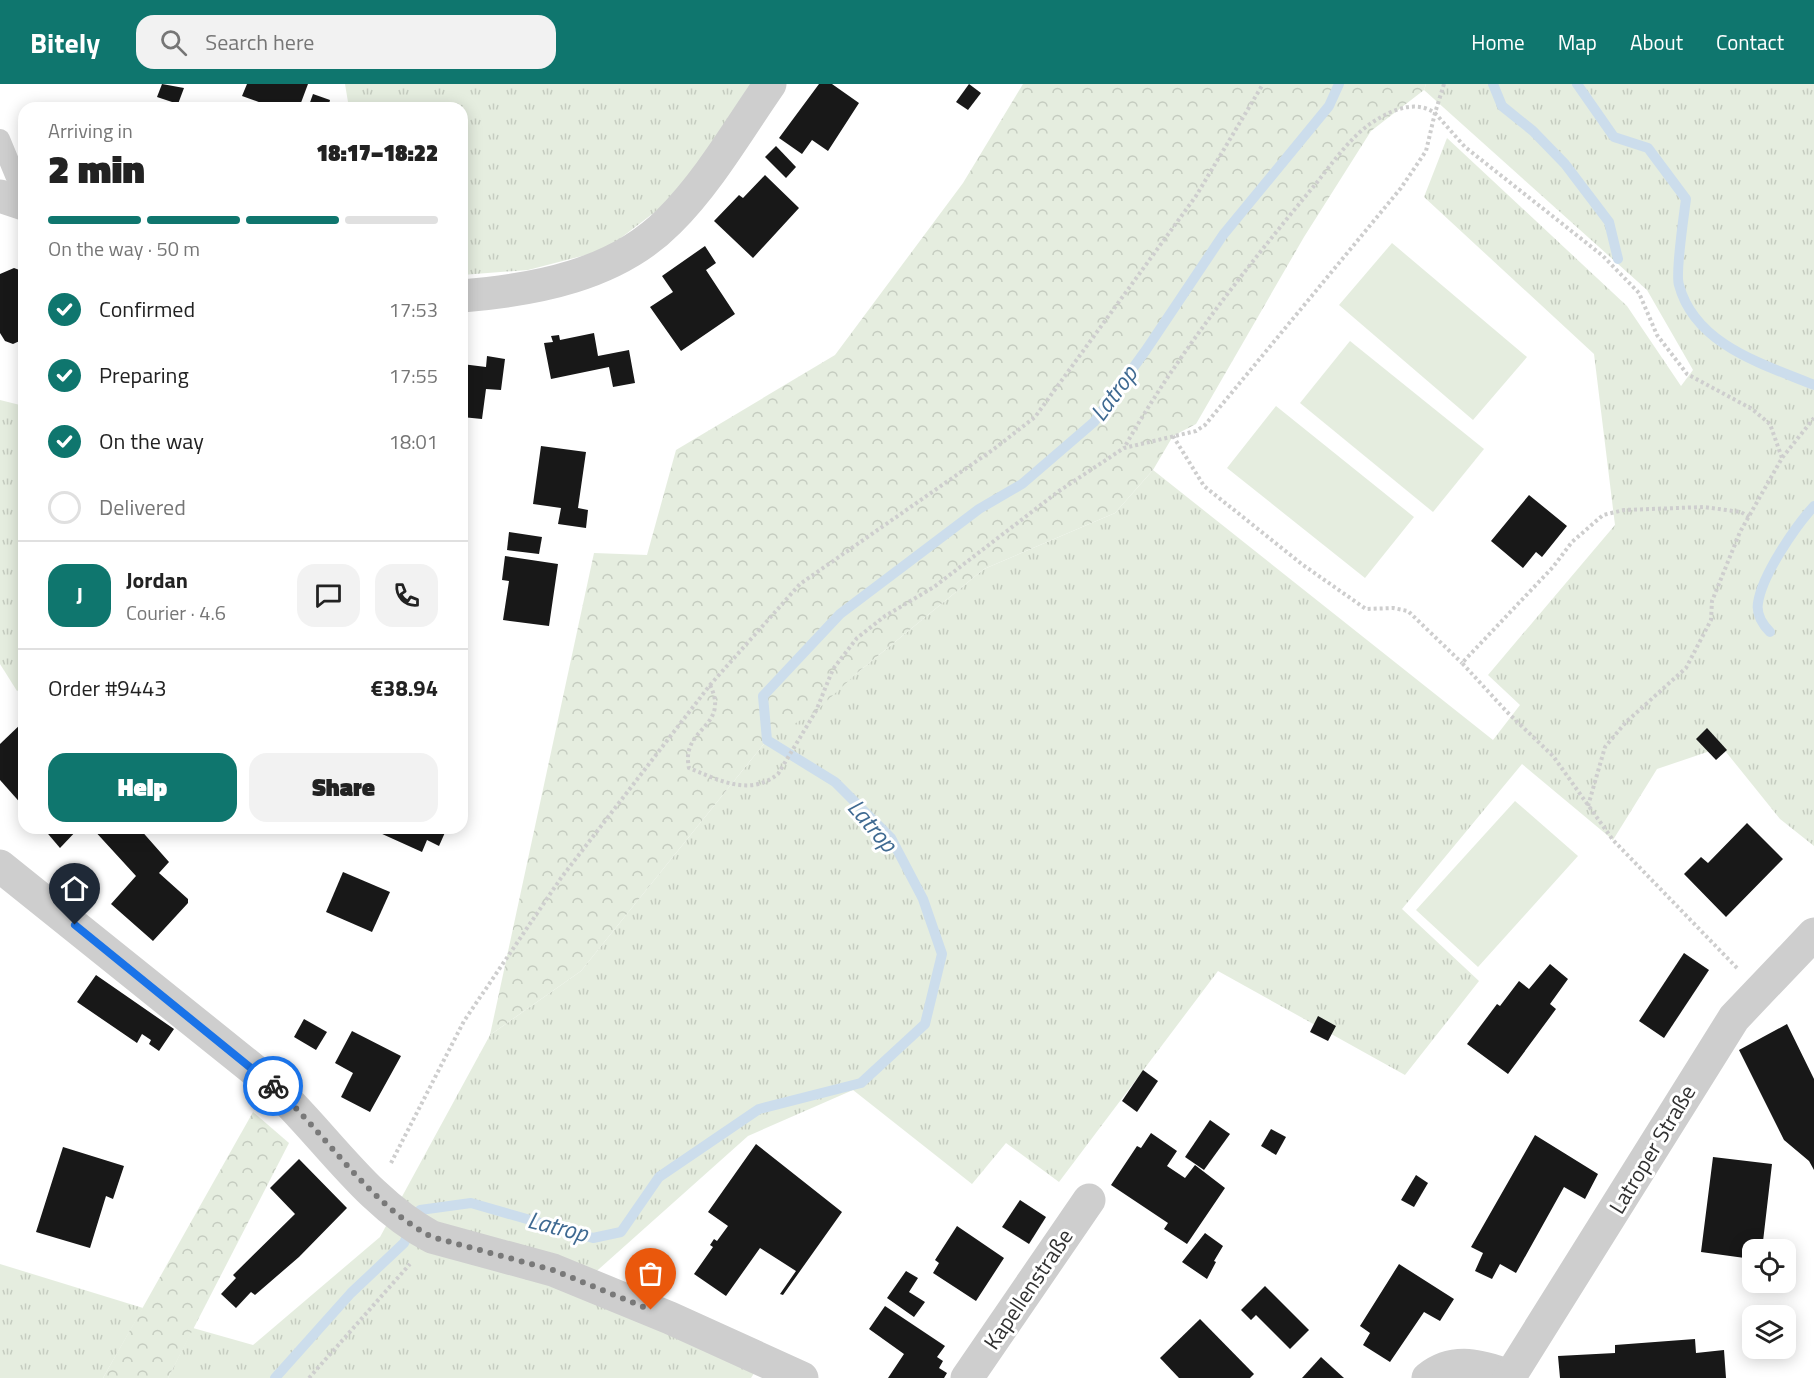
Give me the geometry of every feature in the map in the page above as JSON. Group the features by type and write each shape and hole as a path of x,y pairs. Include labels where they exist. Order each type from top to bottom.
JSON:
{"street":[{"path":"468,295 572,277 601,267 641,245 668,222 691,197 770,84"},
{"path":"0,196 18,202"},
{"path":"0,866 264,1078 284,1096 381,1199 427,1234 553,1270 670,1318 802,1378"},
{"name":"Latroper Straße","path":"1509,1377 1577,1273 1673,1113 1734,1018 1814,934"},
{"name":"Kapellenstraße","path":"967,1378 1089,1200"},
{"path":"1428,1378 1436,1372 1467,1364 1478,1364 1509,1377"}],"lane":[{"path":"0,139 18,182"}],"path":[{"path":"381,1199 396,1155 464,1021 561,878 710,685 800,584 994,449 1035,417 1196,196 1263,84"},
{"path":"710,685 717,699 715,713 693,740 686,756 689,768 719,781 740,786 756,785 778,774 816,711 832,669 857,638 885,616 934,587 1059,491 1124,448 1196,431 1212,418 1401,188 1426,152 1444,84"},
{"path":"1124,448 1141,417 1243,274 1352,142 1374,121 1402,107 1420,106 1435,113 1465,147 1625,276 1640,293 1657,335 1687,374 1752,409 1770,424 1782,458"},
{"path":"1587,807 1605,747 1626,722 1686,668 1711,620 1712,601 1749,517 1782,458 1814,418"},
{"path":"1173,436 1204,486 1303,565 1366,609 1394,608 1408,611 1553,756 1587,807 1613,840 1759,991"},
{"path":"1462,663 1587,529 1604,515 1704,507 1742,512 1749,517"},
{"path":"309,1378 427,1234"}],"green space":[{"path":"345,84 754,84 672,199 605,250 528,270 468,275 468,102 348,102"},
{"path":"1023,84 1426,84 1424,90 1371,131 1304,237 1196,424 1173,436 1153,470 1115,513 984,569 857,673 816,711 767,740 581,971 490,1035 594,553 647,555 676,450 835,355 963,183"},
{"path":"1426,84 1814,84 1814,846 1780,819 1722,747 1657,769 1613,840 1522,764 1402,909 1479,981 1405,1075 1218,971 1059,1182 1006,1143 972,1184 853,1090 748,1136 571,1294 756,1370 751,1378 168,1378 193,1328 253,1345 380,1237 490,1035 581,971 767,740 857,673 984,569 1115,513 1153,470 1493,740 1520,705 1488,675 1615,525 1594,354 1424,197 1447,138 1627,306 1681,386 1693,370 1647,290 1424,90"},
{"path":"1392,243 1527,357 1473,420 1339,305"},
{"path":"1350,341 1484,449 1433,512 1300,403"},
{"path":"0,400 18,404 18,691 0,664"},
{"path":"1276,406 1414,517 1365,578 1227,468"},
{"path":"1515,801 1578,856 1478,967 1416,910"},
{"path":"253,1112 289,1143 168,1378 103,1378"},
{"path":"0,1264 143,1308 103,1378 0,1378"}],"building":[{"path":"162,84 184,88 179,102 157,97"},
{"path":"247,84 308,84 301,102 258,102 242,96"},
{"path":"819,84 832,84 859,103 828,151 812,140 802,154 779,138"},
{"path":"969,84 981,93 968,110 956,102"},
{"path":"313,94 330,100 330,102 310,102"},
{"path":"776,146 796,167 786,178 765,157"},
{"path":"765,175 799,208 753,258 714,221 739,195 743,198"},
{"path":"705,246 716,263 706,270 735,314 681,351 650,307 673,292 662,276"},
{"path":"14,268 18,270 18,342 13,344 5,341 0,333 0,274"},
{"path":"594,333 598,356 629,350 635,383 613,387 609,367 551,379 544,343 553,342 551,336 559,335 560,340"},
{"path":"487,356 505,359 501,390 486,389 482,419 468,418 468,365 486,367"},
{"path":"541,446 586,452 578,508 588,510 586,528 558,524 561,508 533,504"},
{"path":"1529,495 1567,526 1542,557 1536,552 1523,568 1491,541"},
{"path":"509,532 542,537 539,554 507,550"},
{"path":"505,556 558,564 549,626 503,620 509,581 502,580"},
{"path":"18,727 18,800 0,780 0,744"},
{"path":"1707,728 1727,750 1716,760 1696,739"},
{"path":"1747,823 1783,859 1726,917 1684,874 1701,857 1708,863"},
{"path":"48,834 73,834 60,848"},
{"path":"98,834 144,834 169,862 159,873 188,899 188,903 153,941 111,904 136,876"},
{"path":"382,834 444,834 439,846 427,840 422,852"},
{"path":"343,872 390,892 372,932 326,912"},
{"path":"1684,953 1709,970 1664,1038 1639,1021"},
{"path":"1550,964 1568,979 1550,1004 1556,1009 1508,1074 1467,1044 1497,1004 1500,1006 1519,981 1529,989"},
{"path":"96,975 174,1029 159,1051 149,1044 151,1040 142,1034 137,1043 77,1002"},
{"path":"1318,1016 1336,1026 1328,1041 1310,1032"},
{"path":"304,1019 327,1032 316,1050 294,1037"},
{"path":"1787,1024 1814,1079 1814,1170 1809,1161 1784,1140 1739,1050"},
{"path":"352,1031 401,1056 370,1112 341,1097 353,1073 335,1063"},
{"path":"1143,1070 1158,1081 1137,1112 1122,1101"},
{"path":"1210,1120 1230,1134 1204,1170 1185,1157"},
{"path":"1271,1129 1286,1137 1276,1155 1261,1146"},
{"path":"1151,1133 1177,1151 1167,1166 1185,1178 1195,1165 1225,1188 1187,1244 1164,1229 1168,1223 1111,1185 1137,1146 1141,1148"},
{"path":"1535,1135 1598,1174 1585,1199 1564,1187 1516,1273 1500,1264 1492,1279 1475,1271 1483,1253 1471,1247"},
{"path":"756,1144 842,1212 783,1295 780,1294 796,1271 760,1248 726,1296 694,1274 713,1247 710,1245 714,1239 717,1241 728,1226 708,1212"},
{"path":"63,1147 124,1166 113,1199 106,1196 90,1248 36,1232"},
{"path":"1713,1157 1772,1164 1763,1239 1742,1239 1742,1258 1701,1252"},
{"path":"299,1159 347,1208 299,1257 255,1295 251,1292 236,1308 221,1294 236,1278 233,1275 295,1214 270,1188"},
{"path":"1416,1175 1428,1183 1414,1207 1401,1200"},
{"path":"1020,1200 1046,1217 1029,1244 1002,1227"},
{"path":"957,1226 1004,1258 976,1301 933,1273 939,1263 935,1260"},
{"path":"1205,1233 1223,1246 1207,1279 1182,1262"},
{"path":"1399,1264 1454,1299 1440,1321 1424,1312 1390,1362 1363,1345 1370,1333 1360,1326"},
{"path":"906,1271 918,1278 909,1292 925,1302 914,1317 887,1298"},
{"path":"1265,1286 1309,1330 1290,1349 1256,1315 1251,1320 1241,1310"},
{"path":"885,1306 945,1346 937,1357 943,1361 939,1368 947,1373 944,1378 888,1378 904,1354 869,1329"},
{"path":"1200,1319 1254,1374 1250,1378 1179,1378 1160,1358"},
{"path":"1695,1339 1696,1353 1724,1350 1726,1378 1560,1378 1558,1356 1615,1353 1615,1345"},
{"path":"1321,1357 1344,1378 1302,1378"}],"waterway":[{"name":"Latrop","path":"275,1378 351,1293 404,1243 420,1210 471,1203 593,1238 621,1232 659,1177 759,1109 861,1083 925,1024 942,954 923,899 891,838 835,782 767,740 763,696 840,614 979,509 1022,484 1094,422 1146,350 1223,235 1329,106 1339,84"},
{"path":"1493,84 1502,106 1533,131 1565,164 1609,222 1618,259"},
{"path":"1577,84 1614,137 1648,148 1686,199 1678,279 1687,306 1700,323 1733,350 1814,385"},
{"path":"1770,632 1758,611 1761,592 1780,552 1814,506"}],"way so far":[{"path":"273,1086 373,1192 422,1232 432,1237 553,1270 651,1310"}],"route":[{"path":"75,925 185,1012 273,1086"}]}
